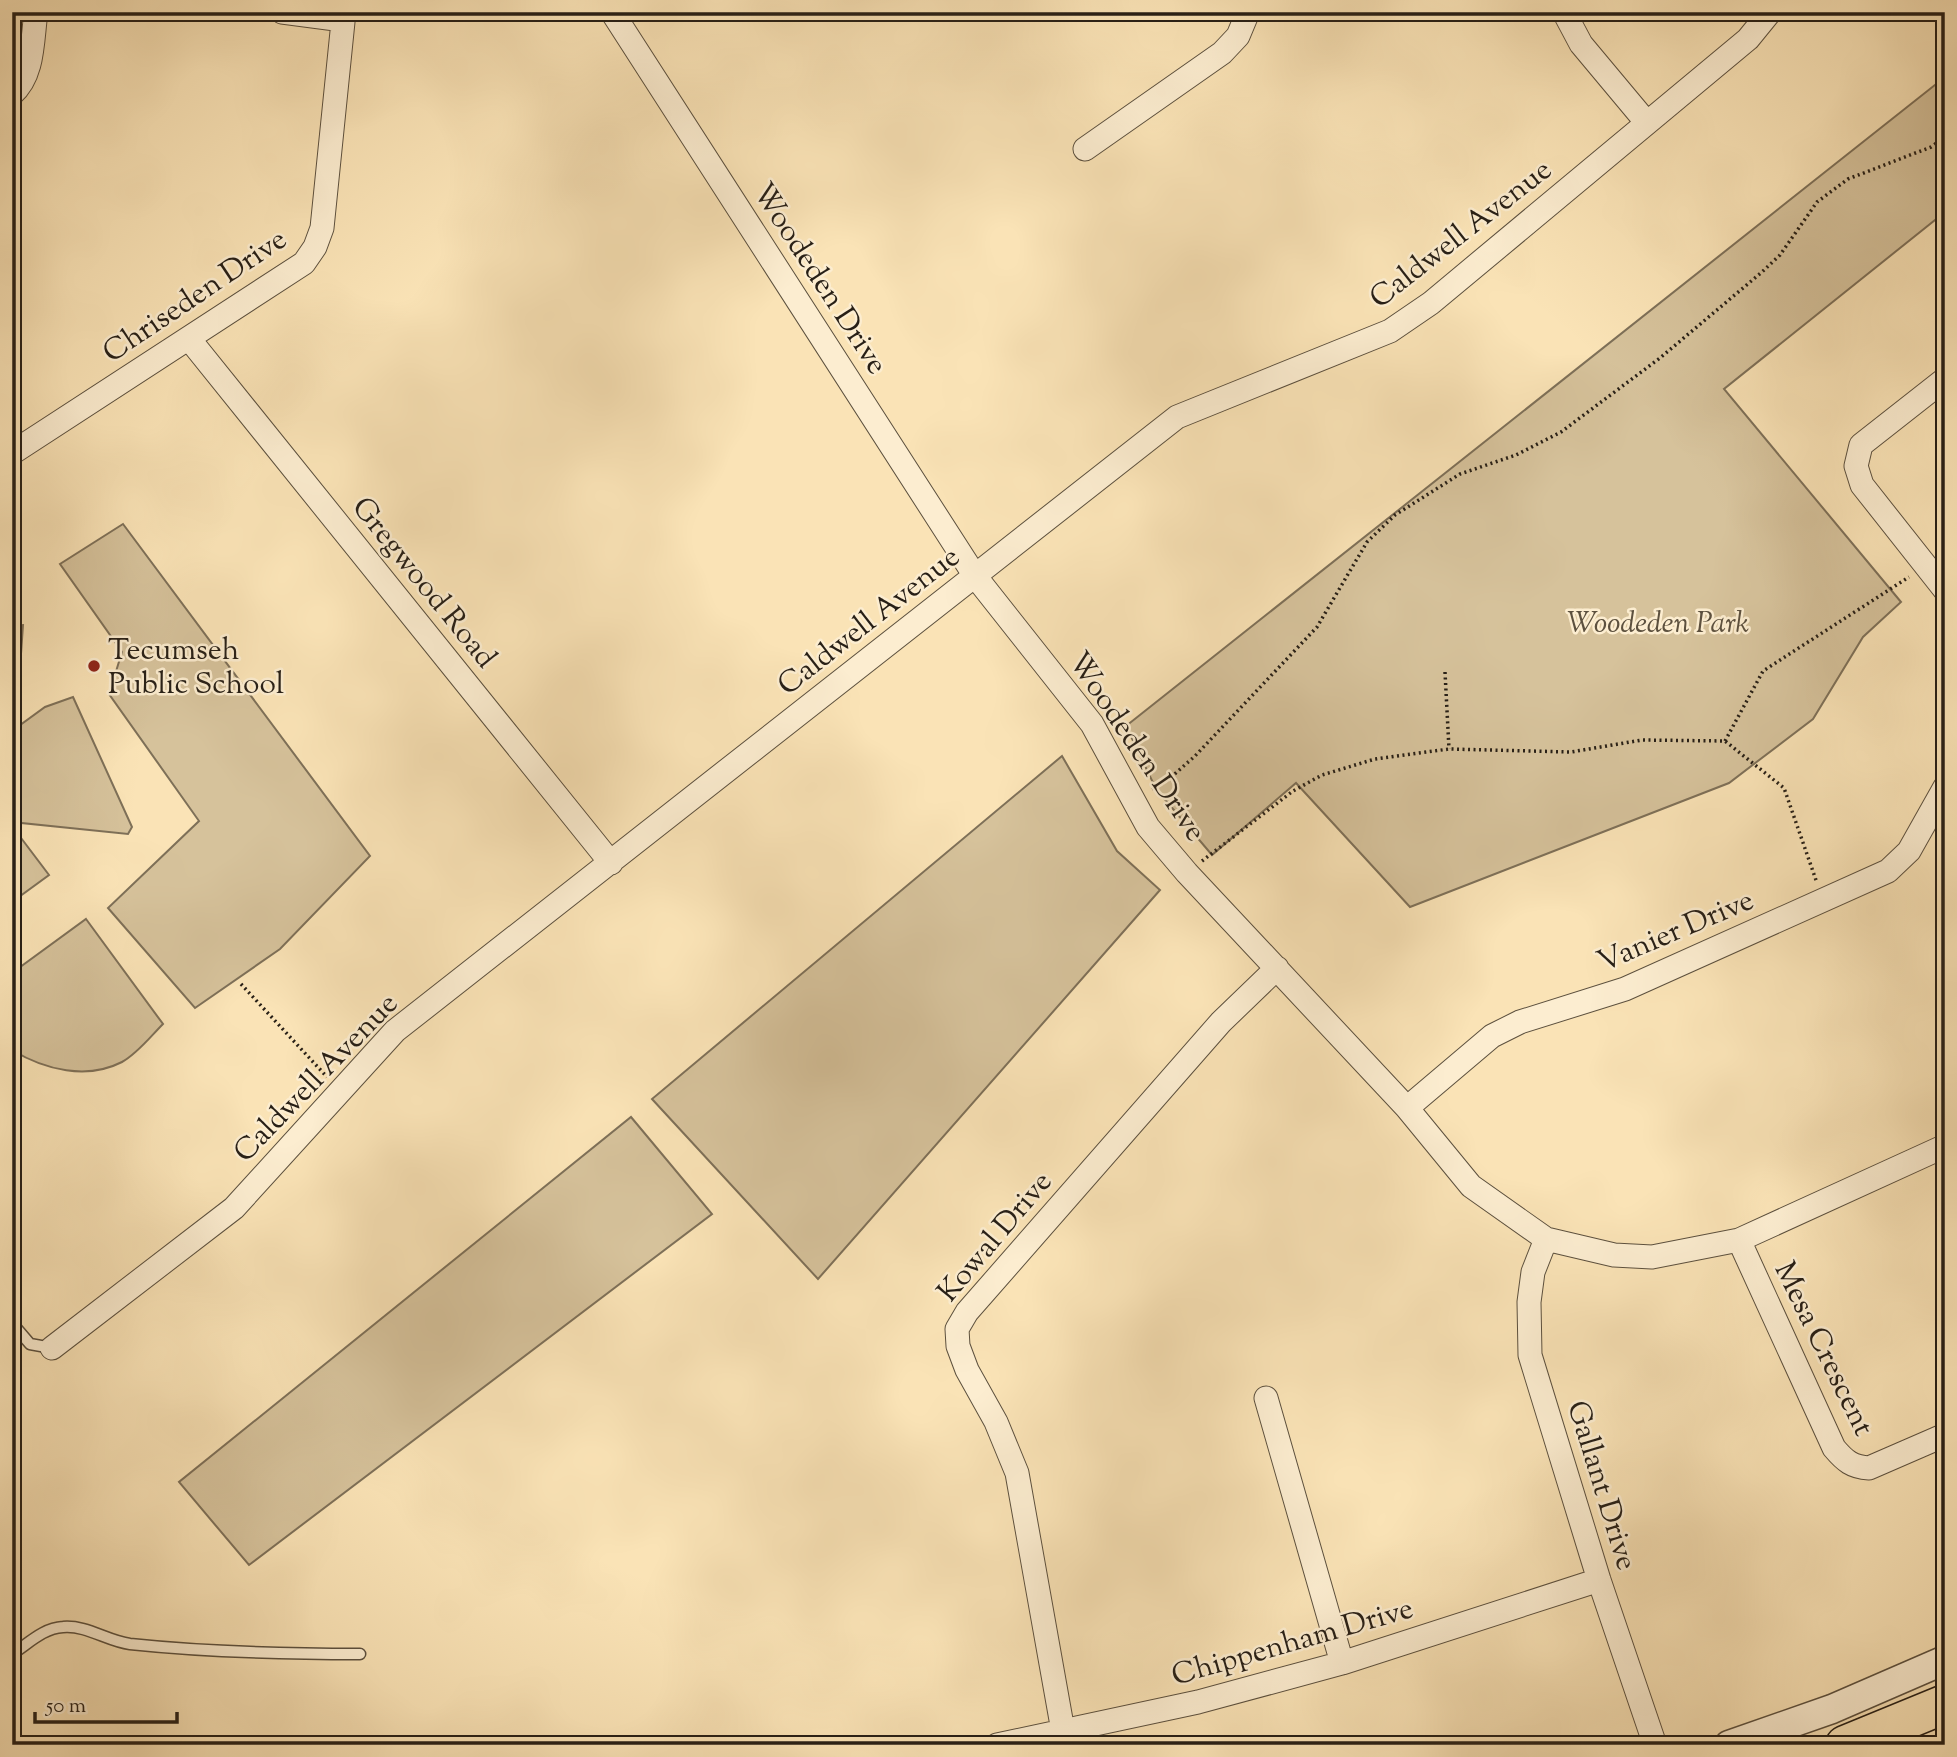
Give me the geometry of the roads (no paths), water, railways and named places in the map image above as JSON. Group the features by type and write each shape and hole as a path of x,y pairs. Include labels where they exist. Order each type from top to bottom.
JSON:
{"highway":[{"path":"1845,1745 1945,1704"}],"street":[{"path":"12,94 21,86 28,69 36,12"},
{"path":"282,12 343,16"},
{"name":"Woodeden Drive","path":"612,12 975,576 1092,724 1148,827 1187,873 1407,1108 1471,1186 1546,1239 1614,1255 1652,1257 1739,1240 1945,1146"},
{"path":"1085,149 1222,53 1238,36 1248,12"},
{"path":"1564,12 1581,44 1647,123"},
{"name":"Caldwell Avenue","path":"52,1348 234,1208 342,1093 395,1031 1177,418 1391,331 1432,303 1748,39 1770,12"},
{"name":"Chriseden Drive","path":"12,453 304,264 315,247 322,228 343,16"},
{"name":"Gregwood Road","path":"190,340 611,863"},
{"path":"1945,379 1861,445 1856,466 1862,485 1945,590"},
{"name":"Vanier Drive","path":"1407,1108 1492,1036 1520,1022 1625,989 1823,901 1898,864 1945,787"},
{"name":"Kowal Drive","path":"1063,1731 1017,1473 996,1422 961,1357 957,1329 967,1312 1221,1022 1277,968"},
{"name":"Gallant Drive","path":"1546,1239 1533,1272 1530,1354 1599,1580 1655,1745"},
{"name":"Mesa Crescent","path":"1739,1240 1834,1448 1844,1460 1856,1467 1869,1468 1945,1435"},
{"path":"1266,1398 1342,1663"},
{"name":"Chippenham Drive","path":"997,1745 1198,1702 1342,1663 1599,1580"},
{"path":"1729,1745 1832,1709 1945,1660"}],"lane":[{"path":"12,1323 30,1344 52,1348"},
{"path":"12,1654 48,1629 65,1626 93,1631 125,1643 179,1649 360,1654"}],"place":[{"name":"Tecumseh Public School","path":"94,666"}],"park label":[{"name":"Woodeden Park","path":"1658,622"}]}
